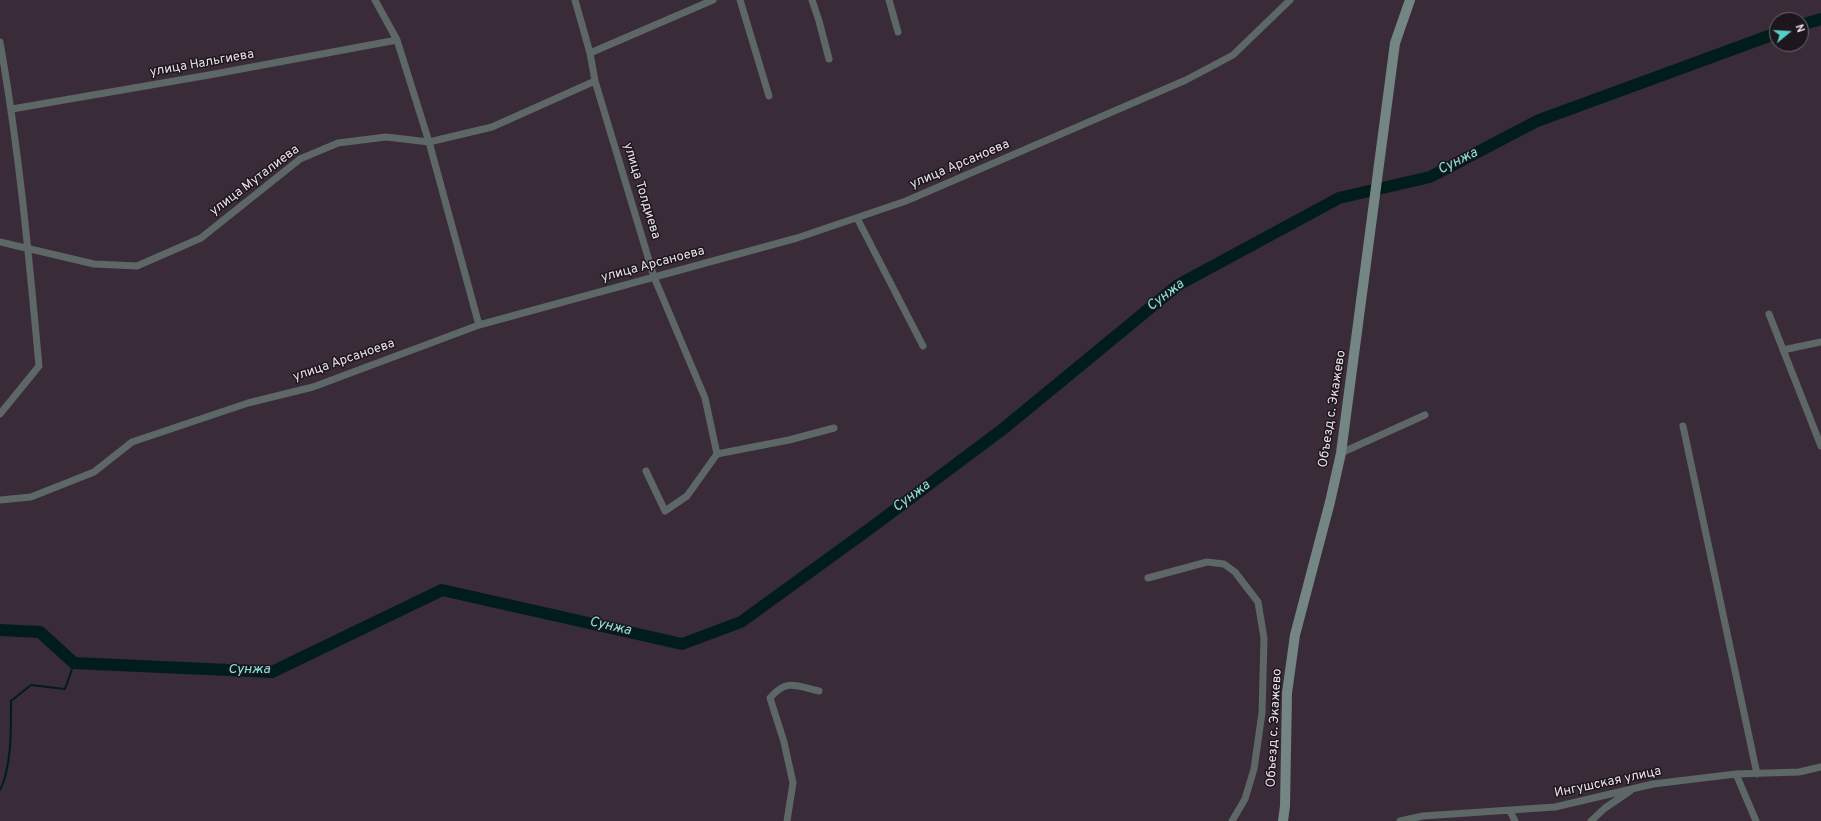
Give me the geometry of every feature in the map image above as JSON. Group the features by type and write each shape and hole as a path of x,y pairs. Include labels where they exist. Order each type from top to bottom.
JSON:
{"main road":[{"name":"Объезд с. Экажево","path":"1283,821 1285,806 1287,693 1295,635 1330,502 1341,453 1373,220 1382,132 1395,43 1410,0"}],"street":[{"path":"375,0 397,40 429,142 479,325"},
{"name":"улица Толдиева","path":"575,0 590,53 595,81 654,277 705,398 718,454"},
{"path":"590,53 713,0"},
{"path":"740,0 769,96"},
{"path":"812,0 829,59"},
{"path":"889,0 898,32"},
{"name":"улица Арсаноева","path":"0,500 31,497 94,472 132,442 248,403 313,387 479,325 797,238 906,201 1186,80 1233,55 1290,0"},
{"name":"улица Нальгиева","path":"12,108 209,75 397,40"},
{"path":"0,42 12,108 40,366 0,414"},
{"name":"улица Муталиева","path":"0,242 94,264 137,266 201,238 300,159 338,143 386,137 429,142 492,126 595,81"},
{"path":"857,218 923,346"},
{"path":"1769,314 1821,446"},
{"path":"1783,350 1821,342"},
{"path":"1341,453 1425,415"},
{"path":"1683,426 1757,774"},
{"path":"646,471 665,511 687,496 718,454 789,440 834,428"},
{"path":"1148,578 1207,562 1224,564 1235,572 1258,602 1264,638 1262,713 1254,769 1246,799 1232,821"},
{"path":"787,821 793,783 784,742 770,698 778,688 789,684 819,691"},
{"name":"Ингушская улица","path":"1400,821 1423,816 1555,808 1635,787 1653,784 1736,774 1799,772 1821,768"},
{"path":"1736,774 1756,821"},
{"path":"1591,821 1605,808 1635,787"},
{"path":"1510,811 1515,821"}],"waterway":[{"name":"Сунжа","path":"1809,23 1821,19"},
{"name":"Сунжа","path":"0,630 40,632 74,663 272,672 442,590 682,644 741,622 872,527 1003,429 1178,285 1339,198 1430,177 1537,121 1769,36"},
{"path":"0,790 7,770 9,758 11,701 31,685 65,689 74,663"}]}
